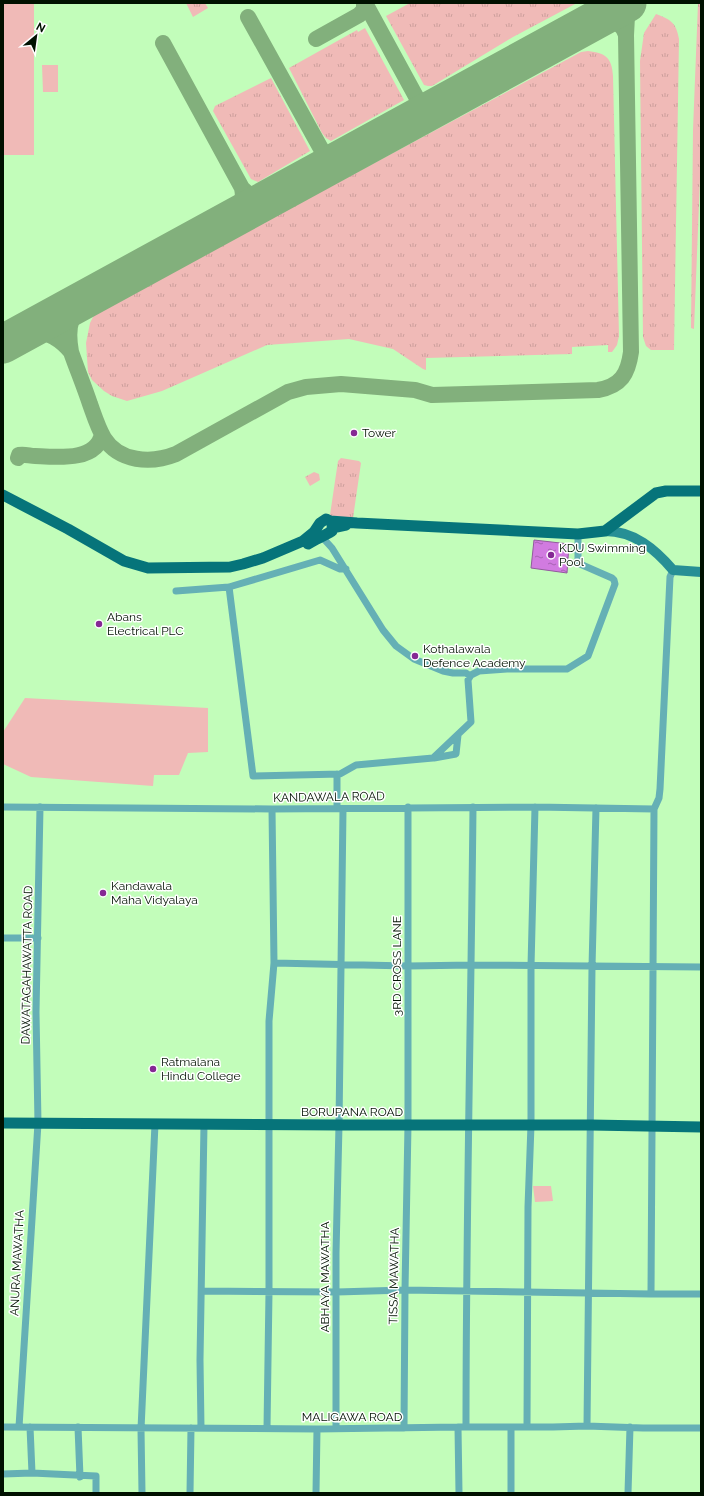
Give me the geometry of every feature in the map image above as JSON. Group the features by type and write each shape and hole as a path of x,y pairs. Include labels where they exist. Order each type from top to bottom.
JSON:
{"main road":[{"path":"3,495 124,561 148,568 230,567 243,564 284,550 318,536 320,523 326,519 332,527 357,523 578,534 606,531 656,493 666,491 701,491"},
{"name":"BORUPANA ROAD","path":"3,1123 204,1125 591,1125 701,1127"}],"street":[{"path":"332,527 330,537 332,548"},
{"path":"606,531 622,532 638,539 655,551 673,570 701,572"},
{"path":"433,758 471,722 468,683 470,676 479,671 489,670 567,669 588,656 615,584 612,578 578,562 578,534"},
{"path":"318,536 332,548 389,639 404,653 414,659 443,671 466,673 470,676"},
{"path":"176,591 229,587 320,560 340,569 346,569"},
{"path":"650,1294 653,1127 654,809 660,790 670,577 673,570"},
{"path":"229,587 253,776 337,774 343,773 356,765 433,758 456,754 458,735"},
{"name":"ABHAYA MAWATHA","path":"336,1428 336,1253 341,964 340,808 337,774"},
{"name":"KANDAWALA ROAD","path":"3,807 272,809 535,807 654,809"},
{"name":"DAWATAGAHAWATTA ROAD","path":"38,1124 36,1012 40,807"},
{"name":"3RD CROSS LANE","path":"408,807 408,1125"},
{"path":"466,1427 466,1291 472,965 473,807"},
{"path":"527,1427 528,1207 531,1125 531,966 535,807"},
{"path":"587,1426 592,967 596,808"},
{"path":"267,1428 269,1292 269,1021 274,963 272,809"},
{"path":"3,938 38,938"},
{"path":"274,963 408,966 472,965 701,967"},
{"name":"ANURA MAWATHA","path":"19,1427 38,1124"},
{"path":"142,1493 142,1429 155,1124"},
{"path":"201,1428 204,1125"},
{"name":"TISSA MAWATHA","path":"404,1428 404,1290 408,1125"},
{"path":"202,1291 337,1292 404,1290 701,1294"},
{"name":"MALIGAWA ROAD","path":"3,1427 317,1429 587,1426 701,1428"},
{"path":"30,1427 32,1473"},
{"path":"78,1427 80,1476"},
{"path":"458,1427 459,1493"},
{"path":"511,1427 511,1492"},
{"path":"628,1493 630,1427"},
{"path":"190,1493 191,1428"},
{"path":"316,1493 317,1429"},
{"path":"3,1474 32,1473 96,1476 96,1493"}],"green space":[{"path":"3,3 34,3 34,155 3,155"},
{"path":"186,3 205,3 208,8 193,17"},
{"path":"410,3 577,3 513,37 432,86 428,86 424,85 386,16"},
{"path":"698,3 701,3 701,154 694,329 691,328 693,130"},
{"path":"656,14 672,22 679,39 674,350 651,350 646,346 643,337 640,61 644,33"},
{"path":"365,28 404,100 331,141 322,133 289,68 357,30 358,32"},
{"path":"588,51 599,53 607,58 611,65 613,76 619,336 617,345 612,352 608,352 608,345 572,347 572,354 426,358 426,370 393,349 349,339 267,345 162,391 127,401 112,396 92,380 88,372 86,343 90,323 95,313 581,52"},
{"path":"42,65 58,65 58,92 43,92"},
{"path":"271,78 310,151 258,182 251,179 213,111 215,106"},
{"path":"341,458 359,461 361,463 353,518 331,517 330,515 338,461"},
{"path":"314,472 319,474 320,480 310,486 305,477"},
{"path":"25,698 208,708 208,752 188,753 179,775 154,775 153,786 31,777 3,764 3,732"},
{"path":"533,1186 551,1186 553,1201 535,1202"}],"water":[{"name":"KDU Swimming Pool","path":"534,540 569,544 567,573 531,568"}],"taxiway":[{"path":"316,39 359,15 364,10 364,3"},
{"path":"365,3 425,113"},
{"path":"626,35 627,16 633,3"},
{"path":"248,17 330,165"},
{"path":"14,338 30,332 38,332 54,337 63,344 71,352 96,421 104,438 110,446 118,452 136,459 146,460 176,454 288,392 306,387 341,384 415,390 432,395 598,390 618,382 628,367 631,352 626,35 618,23 609,20 594,21"},
{"path":"163,43 242,188 249,194 256,197 274,196"},
{"path":"230,220 241,206 243,198 242,188"},
{"path":"71,352 69,334 72,320 79,308 92,295"},
{"path":"18,458 19,455 64,457 84,454 99,443 102,434"}],"runway":[{"path":"3,344 627,3"}],"place":[{"name":"Tower","path":"354,433"},
{"name":"KDU Swimming Pool","path":"551,555"},
{"name":"Abans Electrical PLC","path":"99,624"},
{"name":"Kothalawala Defence Academy","path":"415,656"},
{"name":"Kandawala Maha Vidyalaya","path":"103,893"},
{"name":"Ratmalana Hindu College","path":"153,1069"}]}
